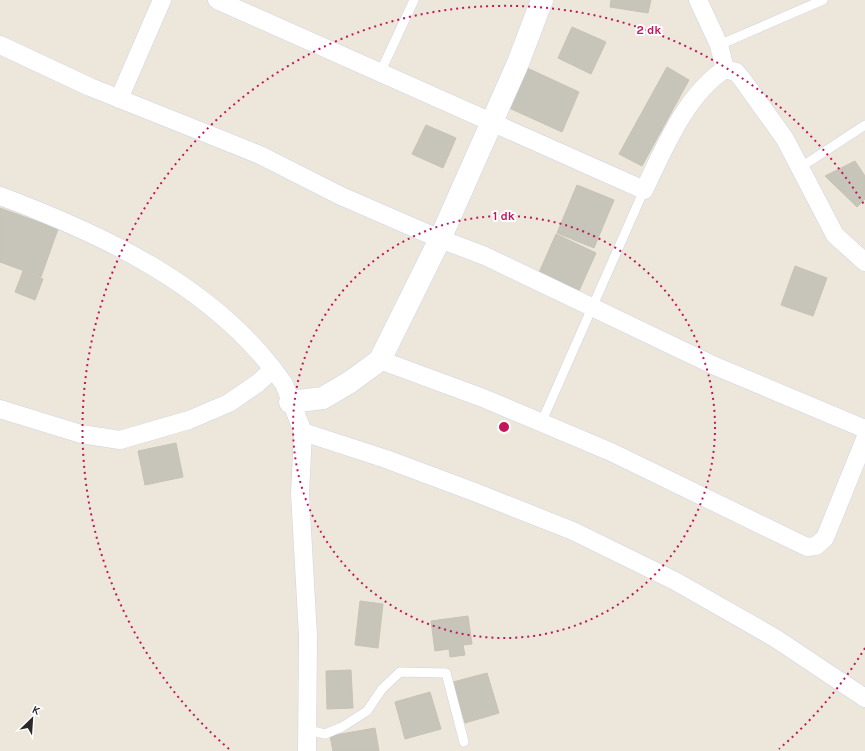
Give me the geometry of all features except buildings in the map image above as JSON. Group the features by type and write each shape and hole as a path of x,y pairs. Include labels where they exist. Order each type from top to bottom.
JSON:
{"street":[{"path":"119,98 162,0"},
{"path":"217,0 644,190 693,99 711,78 725,69 736,72 785,139 801,167 835,235 865,262"},
{"path":"290,402 323,398 350,382 380,360 440,239 492,123 542,0"},
{"path":"698,0 719,45 725,69"},
{"path":"0,45 119,98 260,155 341,196 440,239 485,256 714,366 865,429"},
{"path":"0,196 72,224 177,280 226,318 255,346 284,384 303,432 300,494 308,636 307,751"},
{"path":"380,360 542,421 611,452 802,545 812,547 820,544 825,538 865,439"},
{"path":"0,410 81,434 120,440 189,420 228,403 258,383 273,369"},
{"path":"303,432 463,488 573,531 675,581 768,634 865,698"}],"lane":[{"path":"380,73 414,0"},
{"path":"719,45 823,0"},
{"path":"801,167 865,125"},
{"path":"542,421 591,307 644,190"},
{"path":"308,730 325,734 342,727 367,711 382,688 400,672 446,673 464,742"}]}
